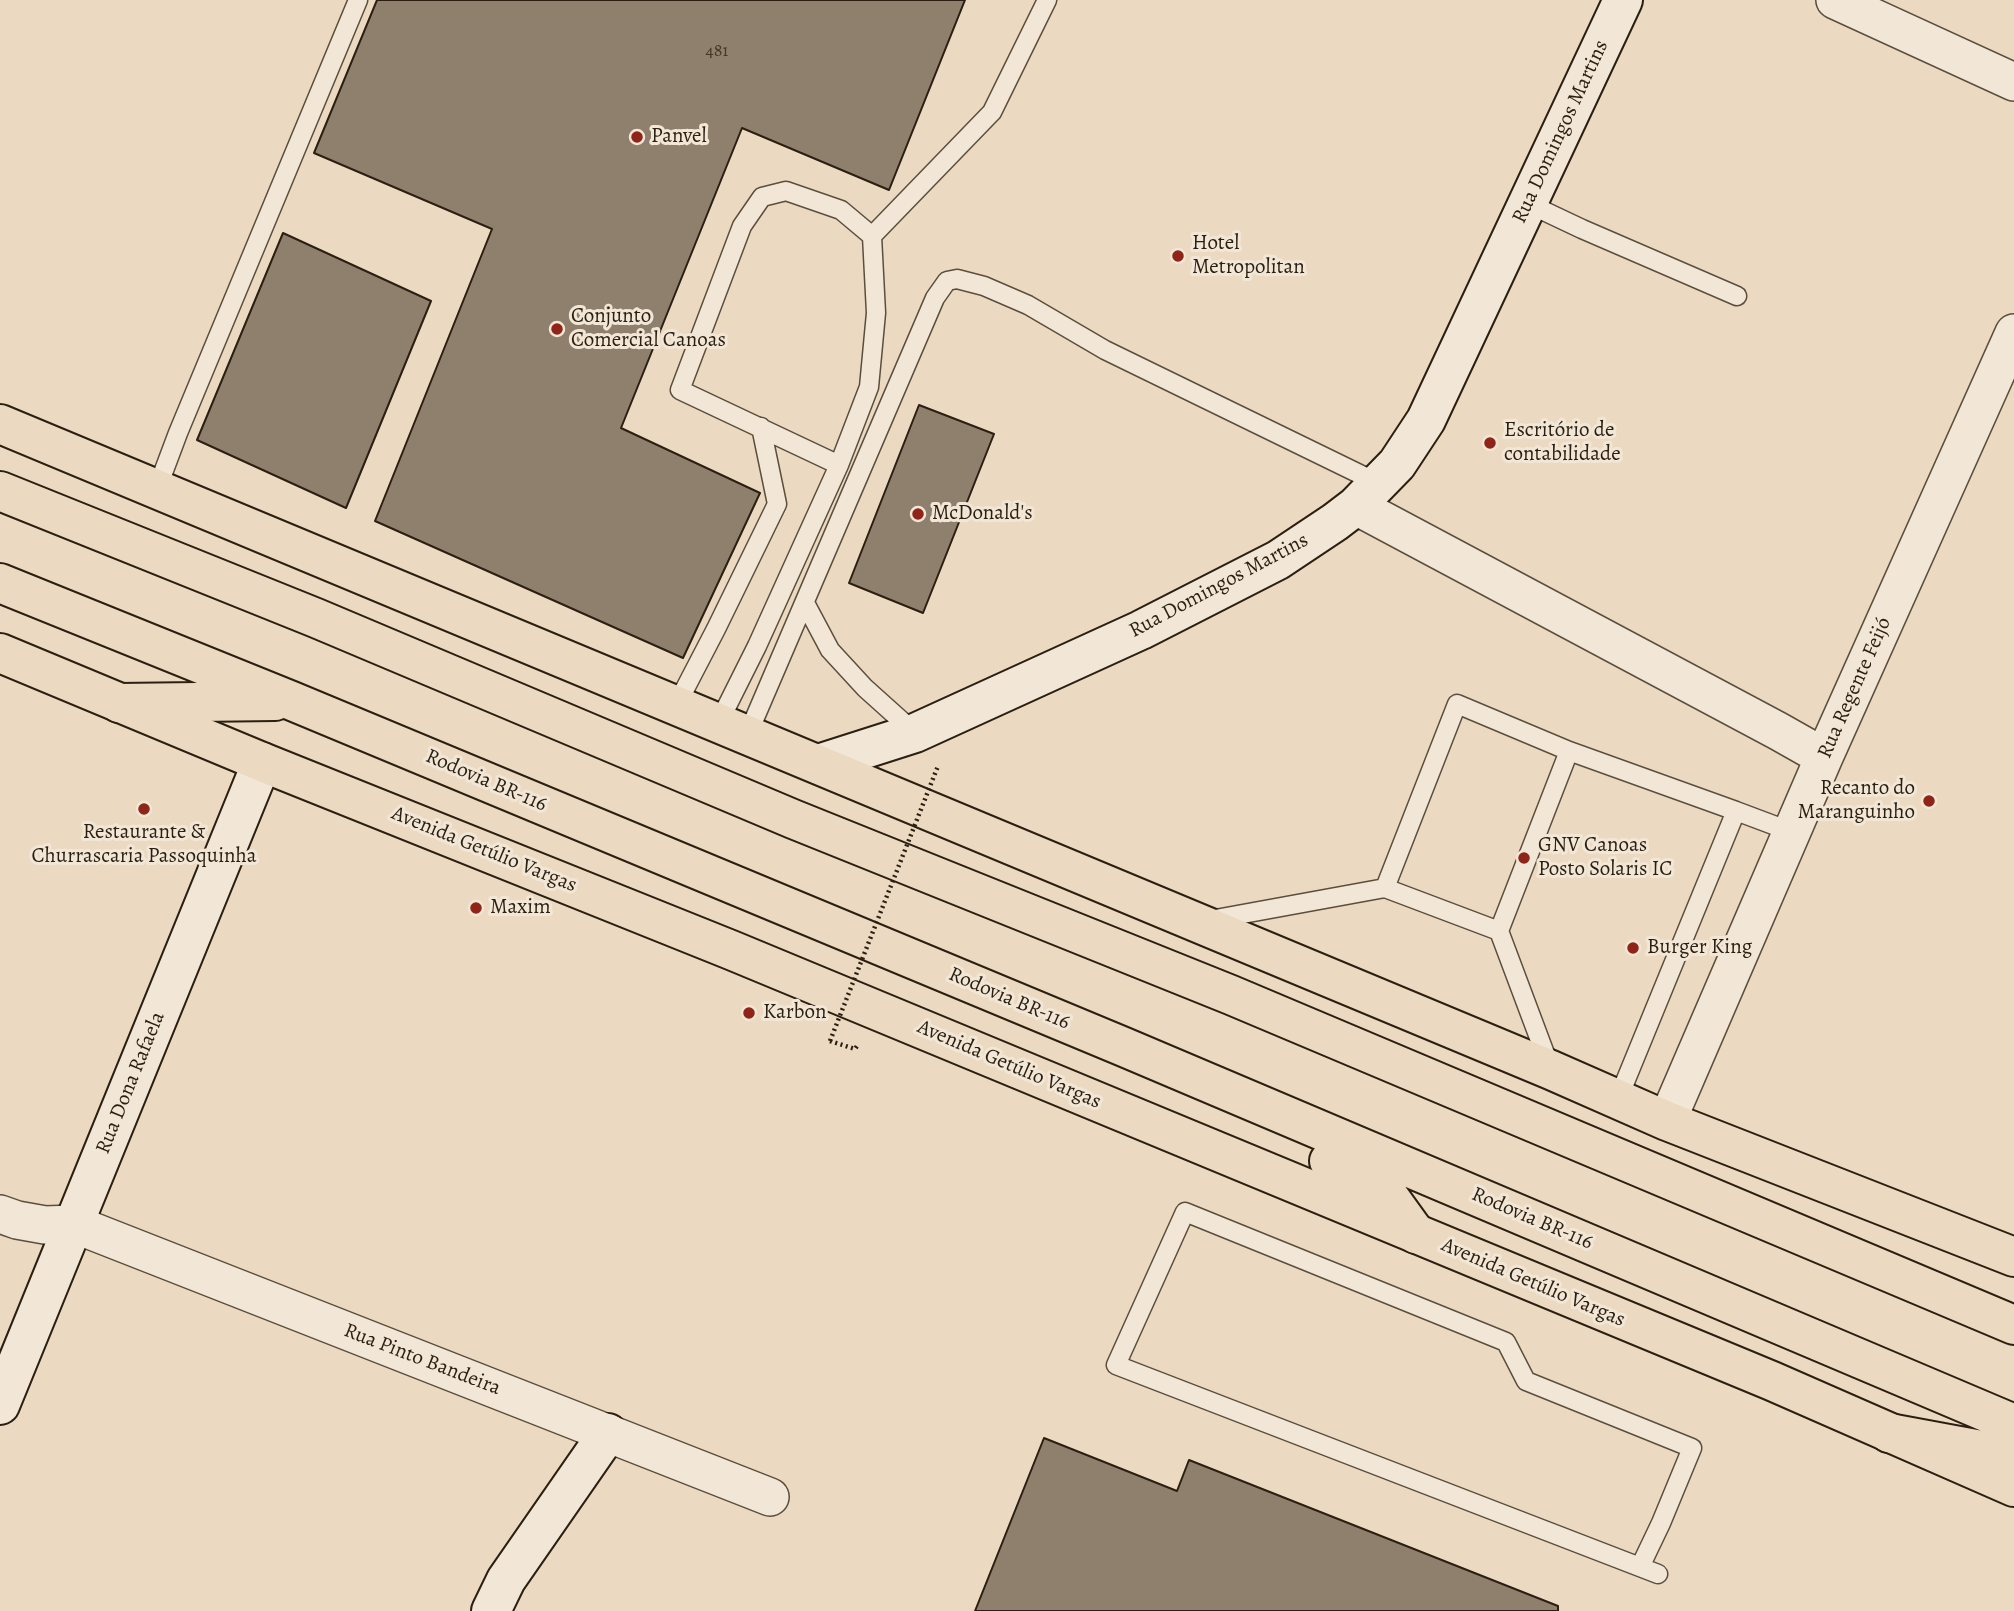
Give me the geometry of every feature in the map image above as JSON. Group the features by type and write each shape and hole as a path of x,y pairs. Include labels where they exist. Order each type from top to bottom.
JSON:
{"main road":[{"name":"Rua Domingos Martins","path":"818,764 915,733 1211,596 1278,559 1335,522 1367,495 1398,464 1426,420 1623,0"},
{"path":"0,424 1551,1070 1667,1121 2014,1257"},
{"path":"0,491 316,618 806,824 1231,995 2014,1325"},
{"name":"Rodovia BR-116","path":"0,583 292,701 1124,1047 2014,1424"},
{"name":"Avenida Getúlio Vargas","path":"0,653 262,762 719,944 1772,1381 2014,1487"},
{"path":"120,703 292,701"},
{"name":"Rua Dona Rafaela","path":"0,1405 262,762"},
{"path":"1124,1047 1174,1093 1380,1184 1416,1234"},
{"path":"491,1611 506,1580 608,1433"},
{"path":"1889,1433 2014,1456"}],"street":[{"path":"1835,0 2014,82"},
{"name":"Rua Regente Feijó","path":"1667,1121 1824,757 2014,333"},
{"path":"1367,495 1824,757"},
{"path":"0,1214 45,1225 74,1224"},
{"name":"Rua Pinto Bandeira","path":"74,1224 770,1497"}],"lane":[{"path":"157,489 358,0"},
{"path":"732,730 757,646 839,466 869,387 876,313 872,236 992,112 1047,0"},
{"path":"839,466 680,390 742,226 762,197 786,191 841,210 872,236"},
{"path":"1527,204 1737,296"},
{"path":"732,730 805,603 935,298 947,281 957,279 984,286 1028,305 1367,495"},
{"path":"676,706 777,504 761,428"},
{"path":"805,603 830,650 865,688 915,733"},
{"path":"1385,888 1457,705 1569,751 1792,832"},
{"path":"1551,1070 1499,931 1569,751"},
{"path":"1618,1100 1736,811"},
{"path":"1196,922 1385,888 1499,931"},
{"path":"1640,1567 1692,1448 1526,1381 1506,1342 1185,1212 1116,1365 1658,1574"}],"path":[{"path":"830,1041 938,766"}],"building":[{"name":"Conjunto Comercial Canoas","path":"377,0 965,0 889,190 742,128 621,428 760,493 683,658 375,521 492,229 314,153"},
{"path":"283,233 431,301 346,508 197,440"},
{"path":"919,405 994,434 923,613 849,583"},
{"path":"1044,1438 1177,1491 1189,1460 1558,1606 1558,1611 975,1611"}],"place":[{"name":"Panvel","path":"637,137"},
{"name":"Hotel Metropolitan","path":"1178,256"},
{"name":"Conjunto Comercial Canoas","path":"557,329"},
{"name":"Escritório de contabilidade","path":"1490,443"},
{"name":"McDonald's","path":"918,514"},
{"name":"Recanto do Maranguinho","path":"1929,801"},
{"name":"Restaurante & Churrascaria Passoquinha","path":"144,809"},
{"name":"GNV Canoas Posto Solaris IC","path":"1524,858"},
{"name":"Maxim","path":"476,908"},
{"name":"Burger King","path":"1633,948"},
{"name":"Karbon","path":"749,1013"}]}
